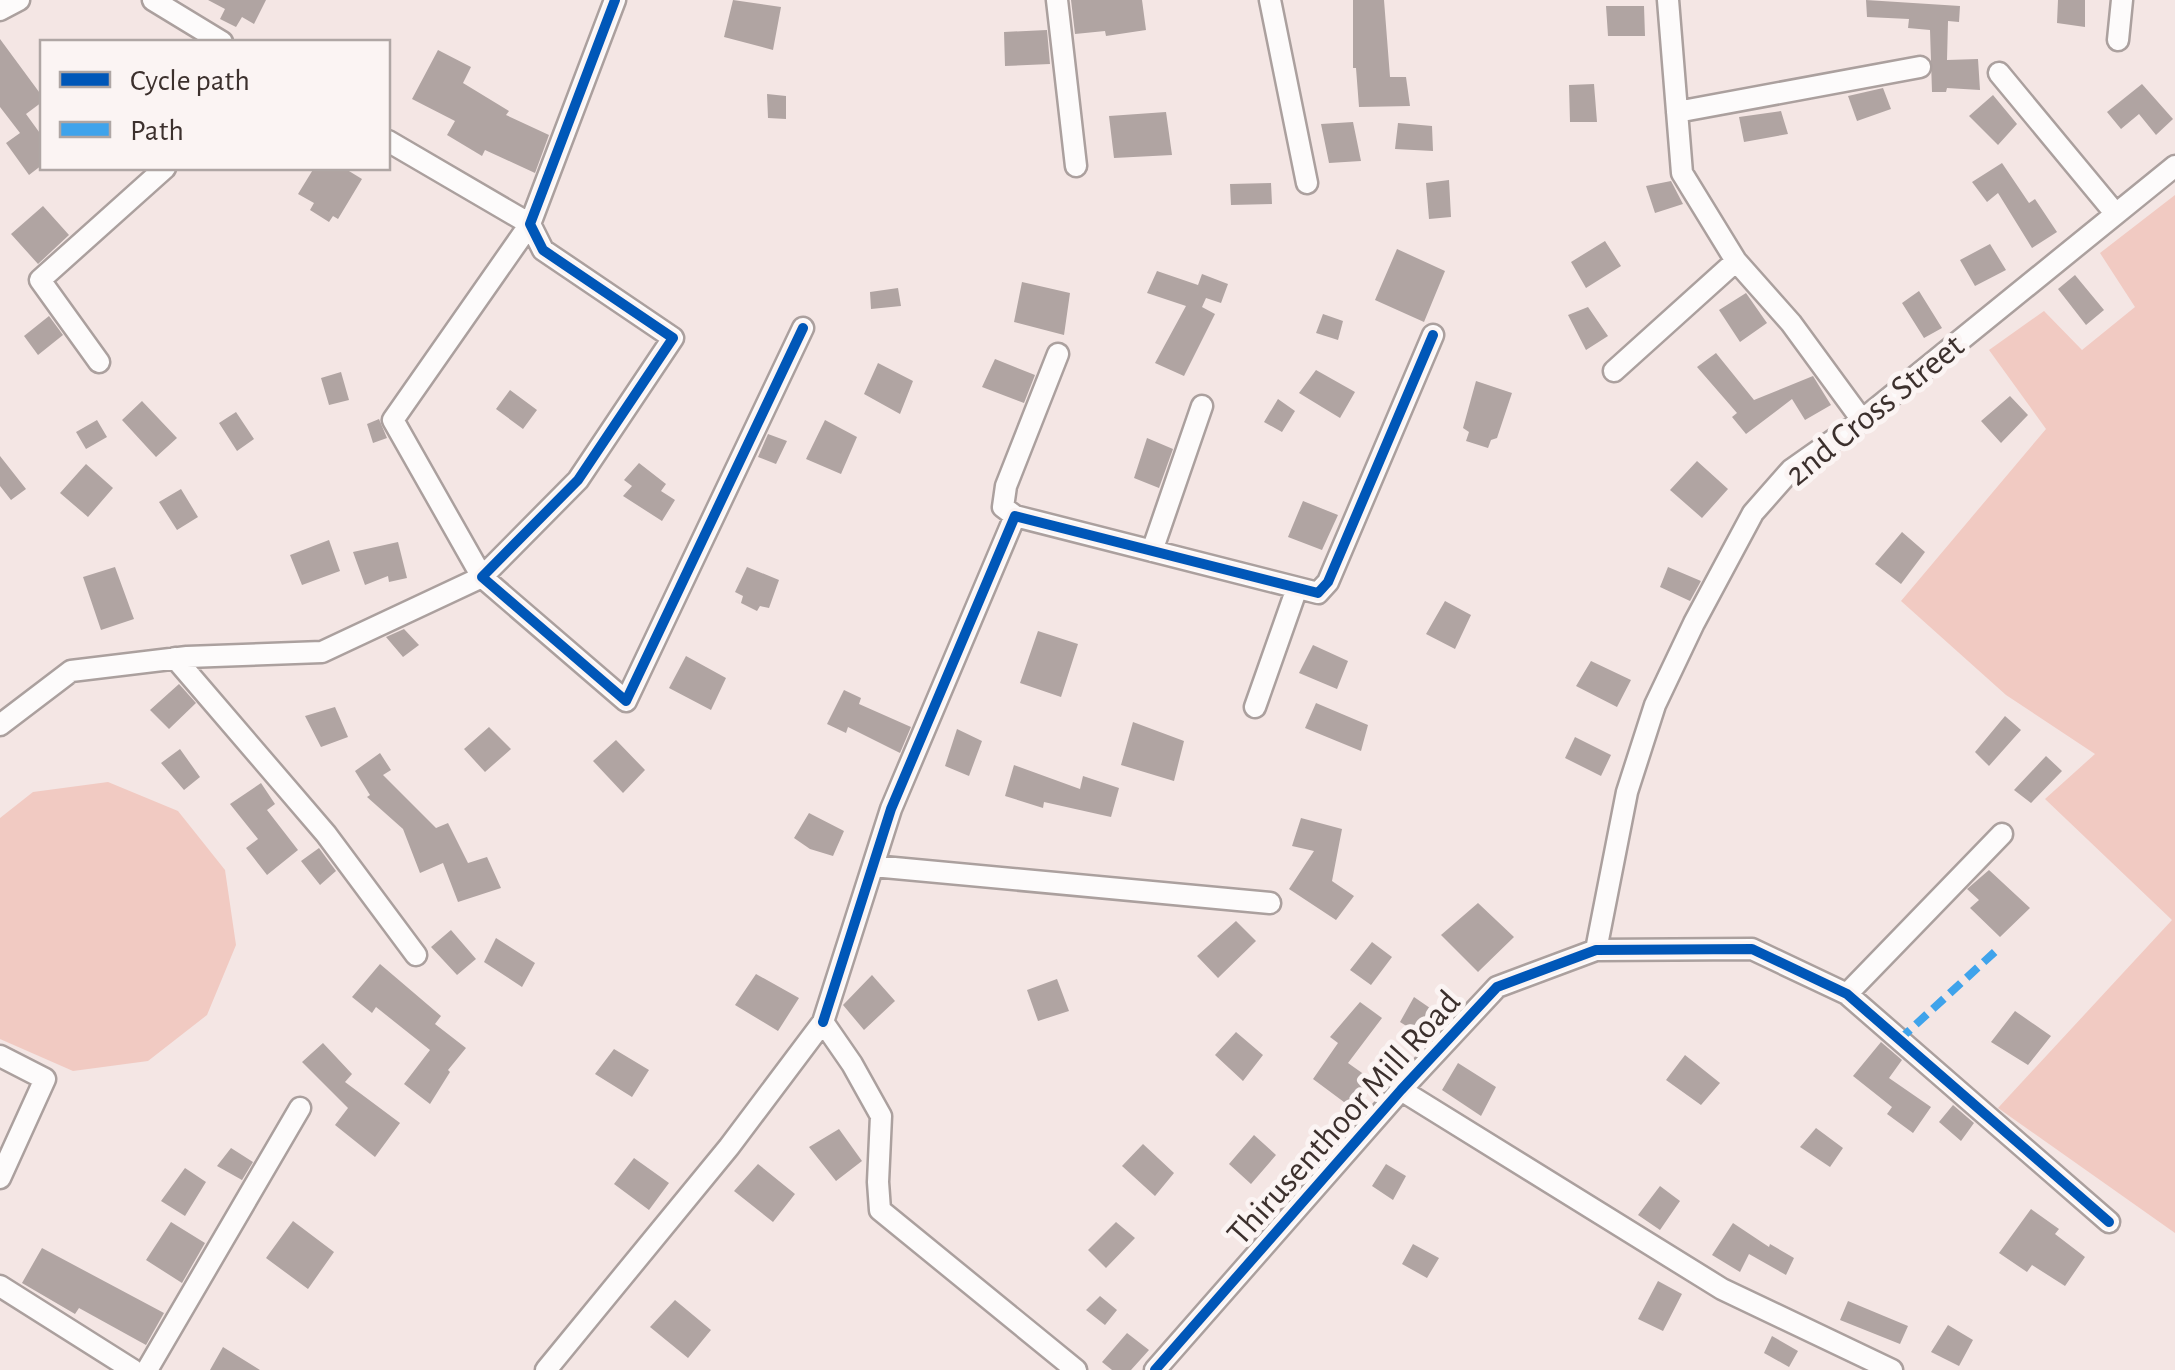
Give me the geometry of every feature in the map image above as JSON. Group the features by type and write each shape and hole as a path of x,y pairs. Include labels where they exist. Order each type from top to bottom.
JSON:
{"street":[{"path":"0,10 18,0"},
{"path":"153,0 219,40"},
{"path":"616,0 530,224 393,420 482,577 626,701 803,328"},
{"path":"1057,0 1076,166"},
{"path":"1270,0 1307,183"},
{"path":"1668,0 1682,173 1736,261 1791,323 1862,420"},
{"path":"2118,40 2122,0"},
{"path":"1677,112 1920,66"},
{"path":"1999,73 2115,212"},
{"path":"0,725 70,672 175,658 322,652 482,577 578,480 673,338 543,250 530,224 390,142"},
{"name":"2nd Cross Street","path":"1596,950 1628,792 1655,705 1694,622 1753,514 1791,470 1862,420 2175,166"},
{"path":"99,362 40,280 163,170"},
{"path":"1614,371 1736,261"},
{"path":"1058,354 1006,486 1002,508 1015,516 1318,594 1328,582 1434,335"},
{"path":"1152,551 1202,406"},
{"path":"546,1370 728,1147 823,1022 891,809 1015,516"},
{"path":"1256,707 1296,588"},
{"path":"175,658 326,834 416,955"},
{"path":"1846,994 2002,834"},
{"path":"873,866 1270,903"},
{"name":"Thirusenthoor Mill Road","path":"1154,1370 1497,987 1596,950 1752,948 1846,994 2110,1222"},
{"path":"823,1022 881,1116 880,1210 1076,1370"},
{"path":"0,1056 45,1079 0,1178"},
{"path":"1401,1090 1722,1290 1892,1370"},
{"path":"147,1370 300,1108"},
{"path":"0,1286 133,1370"}],"shaded area":[{"path":"2175,195 2175,1233 1998,1108 2172,920 2045,799 2095,754 2006,695 1901,601 2046,429 1989,350 2044,311 2082,350 2135,307 2100,253"},
{"path":"108,782 178,811 225,870 236,945 207,1015 148,1061 73,1071 0,1039 0,818 33,792"}],"building":[{"path":"208,0 266,0 254,24 242,17 236,27 220,19 225,9"},
{"path":"733,0 781,7 773,50 724,37"},
{"path":"1071,0 1142,0 1146,30 1106,36 1105,31 1075,34"},
{"path":"1353,0 1384,0 1390,77 1406,77 1410,106 1359,107 1353,68"},
{"path":"1866,0 1960,6 1959,22 1948,21 1947,60 1978,59 1980,90 1947,88 1946,92 1932,92 1930,30 1908,28 1909,19 1867,17"},
{"path":"2058,0 2085,0 2085,27 2057,23"},
{"path":"1606,6 1644,6 1645,36 1608,36"},
{"path":"1047,30 1050,64 1005,66 1004,32"},
{"path":"0,39 40,93 40,104 26,114 40,133 40,167 29,175 6,143 20,133 0,107"},
{"path":"438,50 471,67 463,83 509,111 506,115 549,135 535,173 485,150 482,156 447,135 455,121 412,99"},
{"path":"1594,84 1597,122 1570,122 1569,85"},
{"path":"2142,84 2173,119 2156,135 2139,114 2121,129 2107,112"},
{"path":"1883,88 1891,109 1857,121 1848,96"},
{"path":"767,94 786,96 786,119 768,118"},
{"path":"1993,95 2017,124 1998,145 1969,116"},
{"path":"1781,111 1788,134 1744,142 1739,117"},
{"path":"1166,112 1172,155 1114,158 1109,116"},
{"path":"1353,122 1361,161 1329,163 1321,124"},
{"path":"1398,123 1432,126 1433,151 1395,149"},
{"path":"2002,163 2029,203 2035,199 2057,232 2032,248 1998,193 1987,202 1972,182"},
{"path":"313,170 347,170 362,179 338,219 333,216 329,222 310,210 314,203 298,194"},
{"path":"1449,180 1451,217 1429,219 1426,183"},
{"path":"1671,181 1683,204 1655,213 1646,186"},
{"path":"1271,183 1272,204 1231,205 1230,184"},
{"path":"43,206 69,235 38,264 11,234"},
{"path":"1605,241 1621,266 1586,288 1571,262"},
{"path":"1990,244 2006,270 1975,286 1960,260"},
{"path":"1397,249 1445,271 1424,322 1375,300"},
{"path":"1157,271 1198,285 1202,274 1228,284 1221,303 1206,298 1202,307 1215,314 1184,376 1155,363 1186,306 1147,293"},
{"path":"2075,275 2104,310 2086,325 2058,289"},
{"path":"1022,282 1070,293 1064,335 1014,322"},
{"path":"898,288 901,306 871,309 870,292"},
{"path":"1919,291 1942,328 1924,338 1902,303"},
{"path":"1746,293 1767,323 1740,342 1719,310"},
{"path":"1588,307 1608,336 1586,350 1568,315"},
{"path":"1323,314 1343,321 1338,340 1316,333"},
{"path":"49,316 63,335 38,355 24,336"},
{"path":"1716,353 1754,400 1813,376 1831,405 1805,420 1792,399 1746,434 1732,417 1737,413 1697,367"},
{"path":"995,359 1035,375 1024,403 982,387"},
{"path":"878,363 913,381 900,414 864,394"},
{"path":"1316,370 1355,392 1340,418 1299,393"},
{"path":"341,372 349,400 329,405 321,378"},
{"path":"1476,381 1512,393 1497,438 1491,440 1488,448 1466,441 1469,432 1463,428"},
{"path":"510,390 537,410 523,429 496,409"},
{"path":"2010,396 2028,415 2001,443 1981,421"},
{"path":"1278,399 1295,411 1282,432 1264,422"},
{"path":"142,401 177,438 156,457 122,420"},
{"path":"236,412 254,439 237,451 219,423"},
{"path":"379,419 387,438 373,443 367,424"},
{"path":"97,420 107,437 86,449 76,432"},
{"path":"825,420 857,437 841,474 806,459"},
{"path":"768,434 787,441 776,464 758,457"},
{"path":"1147,438 1173,449 1159,488 1134,478"},
{"path":"0,456 26,489 11,500 0,486"},
{"path":"1697,461 1728,489 1702,518 1670,490"},
{"path":"639,463 666,484 661,491 675,500 662,521 623,496 632,486 624,480"},
{"path":"86,464 113,488 88,517 60,493"},
{"path":"181,489 198,517 177,530 159,502"},
{"path":"1303,501 1338,515 1322,550 1288,537"},
{"path":"1902,532 1925,552 1901,584 1875,564"},
{"path":"329,540 340,571 302,585 290,555"},
{"path":"398,542 407,578 389,582 388,576 365,585 353,552"},
{"path":"115,567 134,619 101,630 83,577"},
{"path":"747,567 779,580 769,608 760,606 757,611 741,603 743,596 735,592"},
{"path":"1668,567 1701,581 1690,601 1660,587"},
{"path":"1445,601 1471,615 1455,649 1426,634"},
{"path":"404,629 419,645 403,657 386,637"},
{"path":"1038,631 1078,644 1061,697 1020,683"},
{"path":"1313,645 1348,661 1337,689 1299,673"},
{"path":"686,656 726,678 711,710 669,688"},
{"path":"1591,661 1631,680 1617,707 1576,686"},
{"path":"179,684 196,703 169,729 150,710"},
{"path":"844,690 861,698 859,704 911,727 900,753 848,727 846,733 827,724"},
{"path":"1316,703 1368,725 1361,751 1305,728"},
{"path":"335,707 348,737 321,747 305,716"},
{"path":"2005,716 2021,730 1989,766 1975,752"},
{"path":"1133,722 1184,741 1174,781 1121,765"},
{"path":"489,727 511,749 485,772 464,749"},
{"path":"957,729 982,741 969,776 945,766"},
{"path":"1575,737 1611,755 1601,776 1565,758"},
{"path":"616,740 645,770 623,793 593,761"},
{"path":"180,749 200,777 184,790 161,763"},
{"path":"380,753 391,770 383,775 436,828 448,823 468,863 487,857 501,888 458,902 443,863 420,873 403,829 367,797 370,795 355,771"},
{"path":"2046,756 2062,771 2031,803 2014,790"},
{"path":"1014,765 1080,789 1083,776 1119,788 1111,817 1044,802 1043,808 1005,796"},
{"path":"261,783 275,804 267,810 298,850 267,875 246,848 258,839 230,804"},
{"path":"809,813 844,831 833,856 810,849 794,838"},
{"path":"1301,818 1342,829 1332,881 1354,896 1336,920 1289,889 1314,851 1292,846"},
{"path":"319,848 336,871 320,885 301,861"},
{"path":"1989,870 2030,908 2000,937 1970,908 1979,900 1967,889"},
{"path":"1478,903 1514,937 1478,972 1441,935"},
{"path":"1236,921 1256,941 1218,978 1197,956"},
{"path":"451,930 476,959 457,975 431,947"},
{"path":"496,938 535,963 522,987 484,962"},
{"path":"1372,942 1392,957 1371,985 1350,970"},
{"path":"380,964 441,1016 435,1024 466,1048 448,1070 430,1104 404,1084 430,1050 376,1007 372,1013 352,997"},
{"path":"756,974 799,998 778,1031 735,1005"},
{"path":"872,975 895,1001 864,1030 843,1005"},
{"path":"1057,979 1069,1011 1038,1021 1027,990"},
{"path":"1414,997 1443,1017 1427,1039 1400,1022"},
{"path":"1360,1002 1382,1018 1348,1063 1372,1080 1352,1108 1313,1079 1338,1043 1330,1037"},
{"path":"2015,1011 2051,1036 2028,1065 1991,1042"},
{"path":"1236,1032 1263,1055 1243,1081 1215,1055"},
{"path":"1881,1042 1902,1060 1889,1078 1931,1107 1913,1133 1887,1114 1892,1107 1853,1076"},
{"path":"323,1043 352,1074 345,1082 400,1123 375,1157 335,1125 348,1108 302,1062"},
{"path":"614,1049 649,1070 632,1097 595,1074"},
{"path":"1685,1055 1720,1083 1701,1105 1666,1080"},
{"path":"1458,1063 1496,1087 1481,1116 1442,1090"},
{"path":"1953,1105 1974,1123 1961,1141 1939,1122"},
{"path":"1816,1128 1843,1148 1830,1167 1800,1147"},
{"path":"839,1129 862,1161 836,1181 809,1147"},
{"path":"1254,1135 1276,1155 1251,1184 1229,1164"},
{"path":"1143,1144 1174,1173 1155,1196 1122,1166"},
{"path":"231,1148 253,1162 242,1180 217,1166"},
{"path":"634,1158 669,1183 649,1210 614,1184"},
{"path":"758,1164 795,1194 773,1222 734,1191"},
{"path":"1386,1164 1406,1176 1393,1200 1372,1186"},
{"path":"185,1168 206,1182 185,1216 161,1201"},
{"path":"1660,1186 1680,1201 1660,1230 1638,1215"},
{"path":"2031,1209 2059,1229 2055,1234 2085,1257 2065,1286 2032,1265 2027,1272 1999,1253"},
{"path":"293,1221 334,1252 308,1289 266,1258"},
{"path":"171,1222 205,1243 182,1283 146,1260"},
{"path":"1116,1222 1135,1238 1106,1268 1088,1250"},
{"path":"1733,1223 1794,1258 1786,1275 1749,1254 1740,1272 1712,1255"},
{"path":"1413,1244 1439,1258 1427,1278 1402,1264"},
{"path":"42,1248 164,1313 146,1345 79,1308 75,1314 22,1283"},
{"path":"1658,1281 1682,1294 1663,1331 1638,1319"},
{"path":"1100,1296 1117,1310 1105,1325 1086,1310"},
{"path":"675,1300 711,1330 688,1358 650,1327"},
{"path":"1848,1301 1908,1326 1900,1344 1840,1320"},
{"path":"1948,1325 1973,1340 1959,1366 1931,1352"},
{"path":"1127,1333 1149,1350 1131,1370 1112,1370 1102,1362"},
{"path":"1772,1336 1798,1351 1789,1367 1764,1353"},
{"path":"223,1347 260,1370 210,1370"}],"marked path":[{"path":"1899,1040 1999,948"}],"cycle path":[{"path":"615,0 530,224 543,250 673,338 578,480 482,577 626,701 803,328"},
{"path":"823,1022 891,809 1015,516 1318,593 1328,582 1433,335"},
{"path":"1155,1370 1401,1090 1497,987 1596,950 1752,949 1847,994 2109,1222"}]}
